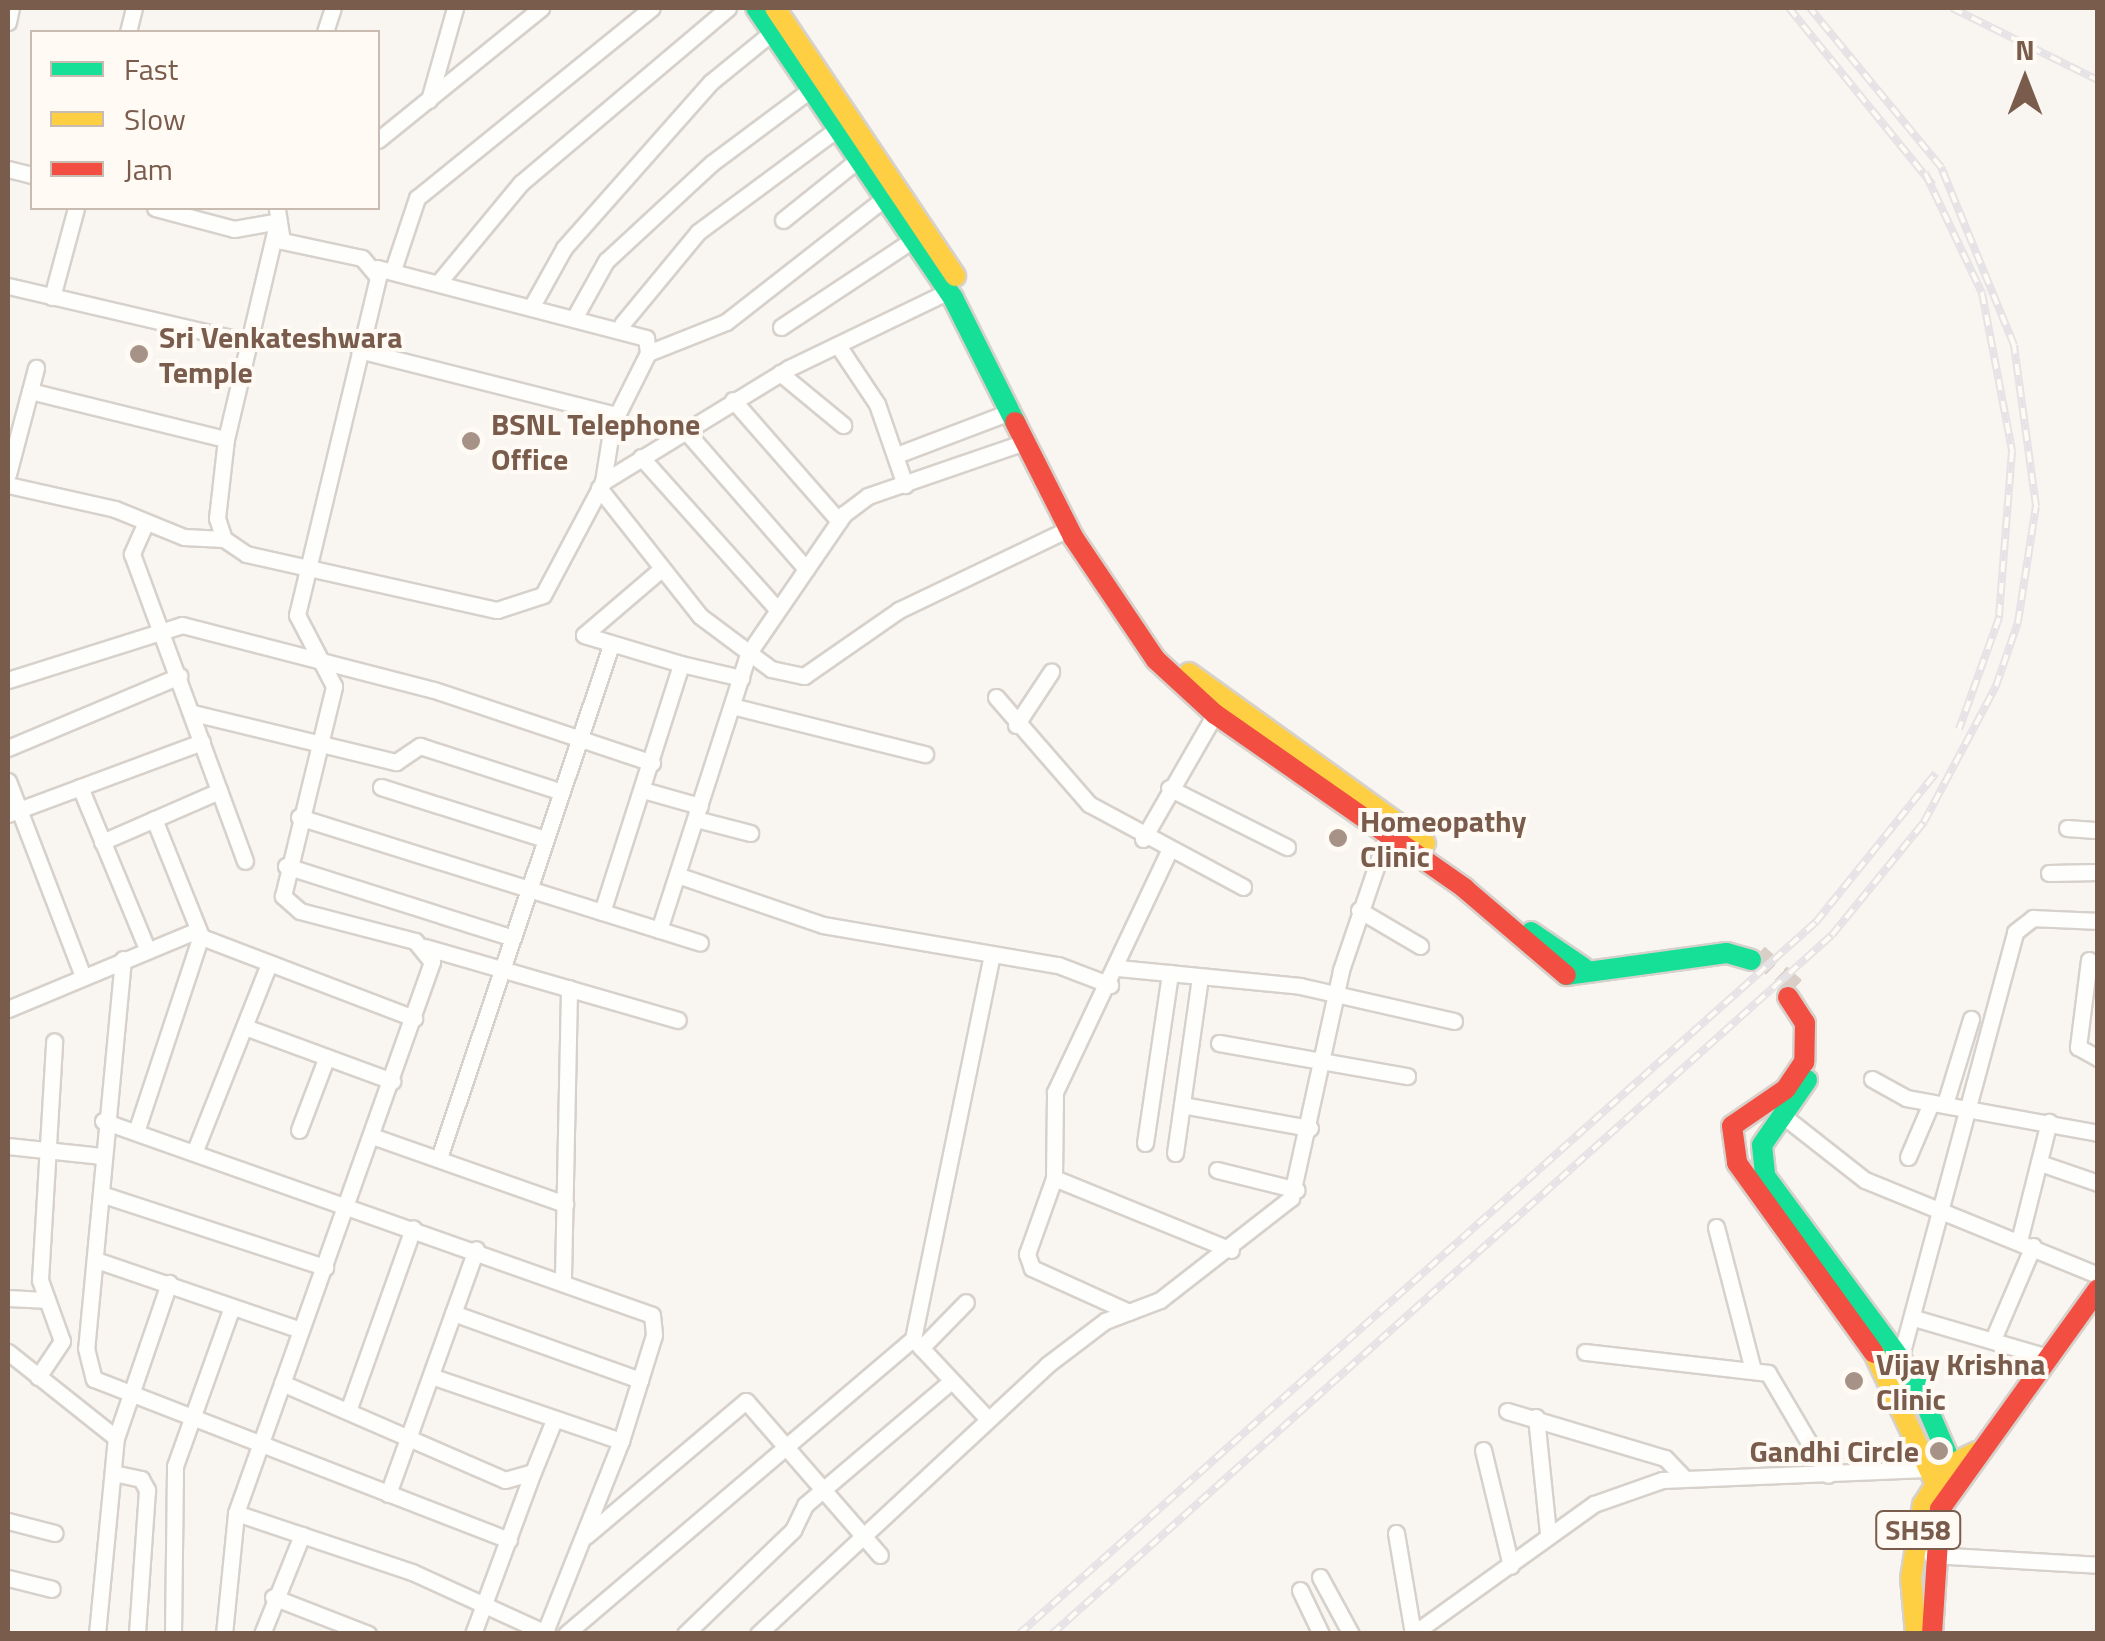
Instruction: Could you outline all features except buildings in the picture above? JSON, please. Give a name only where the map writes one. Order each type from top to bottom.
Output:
[{"type":"main road","points":[[756,8],[948,291],[1012,411],[1068,529],[1152,656],[1214,714],[1388,832],[1568,979],[1727,953],[1754,957],[1716,942],[1566,964],[1483,887],[1185,669],[1144,628],[1090,545],[960,284],[775,8]]},
{"type":"main road","points":[[1792,993],[1816,1018],[1822,1054],[1762,1146],[1765,1176],[1901,1358],[1942,1480],[1893,1379],[1744,1180],[1730,1138],[1804,1062],[1804,1023],[1792,993]]},
{"type":"main road","name":"SH58","points":[[1916,1634],[1916,1536],[1942,1480],[1977,1452],[2098,1290]]},
{"type":"main road","name":"SH58","points":[[1932,1634],[1930,1555],[1942,1480]]},
{"type":"street","points":[[8,22],[11,8]]},
{"type":"street","points":[[428,101],[455,8]]},
{"type":"street","points":[[380,138],[541,8]]},
{"type":"street","points":[[652,8],[417,198],[385,269],[358,350],[307,566],[297,628],[334,679],[282,889],[293,908],[678,1020]]},
{"type":"street","points":[[439,282],[522,183],[728,8]]},
{"type":"street","points":[[533,304],[564,248],[711,82],[771,33]]},
{"type":"street","points":[[577,314],[618,250],[712,162],[810,90]]},
{"type":"street","points":[[622,324],[698,232],[836,128]]},
{"type":"street","points":[[782,220],[859,160]]},
{"type":"street","points":[[648,353],[726,322],[886,198]]},
{"type":"street","points":[[52,297],[75,210]]},
{"type":"street","points":[[8,485],[224,539],[307,566],[498,610],[526,607],[547,588],[601,485],[616,415],[648,353],[646,338],[622,324],[385,269],[275,220],[234,230],[162,210]]},
{"type":"street","points":[[224,539],[216,518],[226,439],[275,220]]},
{"type":"street","points":[[781,327],[914,239]]},
{"type":"street","points":[[8,286],[248,342]]},
{"type":"street","points":[[601,485],[684,429],[780,373],[839,348],[948,291]]},
{"type":"street","points":[[839,348],[899,454],[905,485]]},
{"type":"street","points":[[358,350],[616,415]]},
{"type":"street","points":[[8,474],[36,368]]},
{"type":"street","points":[[780,373],[843,425]]},
{"type":"street","points":[[30,391],[226,439]]},
{"type":"street","points":[[733,400],[839,521]]},
{"type":"street","points":[[899,454],[1012,411]]},
{"type":"street","points":[[684,429],[806,569]]},
{"type":"street","points":[[659,930],[748,654],[839,521],[862,500],[1025,442]]},
{"type":"street","points":[[641,457],[776,609]]},
{"type":"street","points":[[601,485],[660,570],[748,654],[771,669],[811,674],[899,610],[1068,529]]},
{"type":"street","points":[[146,522],[130,545],[245,861]]},
{"type":"street","points":[[660,570],[584,629],[610,648],[741,678]]},
{"type":"street","points":[[8,680],[161,626],[319,656],[652,763]]},
{"type":"street","points":[[439,1158],[610,648]]},
{"type":"street","points":[[602,912],[681,664]]},
{"type":"street","points":[[1016,725],[1051,672]]},
{"type":"street","points":[[8,748],[179,676]]},
{"type":"street","points":[[996,697],[1016,725],[1089,804],[1143,839],[1243,887]]},
{"type":"street","points":[[732,706],[925,754]]},
{"type":"street","points":[[193,714],[396,762],[420,746],[562,792]]},
{"type":"street","points":[[1143,839],[1168,788],[1214,714]]},
{"type":"street","points":[[13,812],[202,742]]},
{"type":"street","points":[[8,781],[13,812],[82,976]]},
{"type":"street","points":[[381,787],[544,839]]},
{"type":"street","points":[[80,788],[147,949]]},
{"type":"street","points":[[1168,788],[1286,847]]},
{"type":"street","points":[[643,790],[750,833]]},
{"type":"street","points":[[102,842],[219,791]]},
{"type":"street","points":[[299,817],[700,943]]},
{"type":"street","points":[[136,1129],[201,936],[154,819]]},
{"type":"street","points":[[2068,828],[2098,830]]},
{"type":"street","points":[[758,1634],[986,1418],[1099,1325],[1129,1312],[1231,1250],[1297,1190],[1336,994],[1358,910],[1388,832]]},
{"type":"street","points":[[1129,1312],[1026,1262],[1054,1178],[1054,1092],[1110,985],[1169,851]]},
{"type":"street","points":[[286,866],[513,938]]},
{"type":"street","points":[[2049,874],[2098,872]]},
{"type":"street","points":[[677,874],[823,925],[992,954],[1110,985]]},
{"type":"street","points":[[1358,910],[1420,946]]},
{"type":"street","points":[[1893,1379],[1914,1318],[2018,924],[2098,921]]},
{"type":"street","points":[[8,1009],[147,949],[201,936],[414,1018]]},
{"type":"street","points":[[224,1634],[236,1512],[431,972],[424,947]]},
{"type":"street","points":[[917,1344],[992,954]]},
{"type":"street","points":[[123,959],[103,1121],[101,1194],[86,1359],[94,1379],[191,1422],[509,1540]]},
{"type":"street","points":[[2069,959],[2093,960],[2078,1047],[2098,1058]]},
{"type":"street","points":[[196,1148],[269,964]]},
{"type":"street","points":[[1118,968],[1336,994],[1454,1021]]},
{"type":"street","points":[[1145,1143],[1170,973]]},
{"type":"street","points":[[1174,1153],[1200,978]]},
{"type":"street","points":[[563,1276],[570,988]]},
{"type":"street","points":[[1908,1157],[1938,1104],[1971,1018]]},
{"type":"street","points":[[244,1027],[392,1081]]},
{"type":"street","points":[[38,1377],[62,1341],[44,1300],[54,1041]]},
{"type":"street","points":[[1219,1043],[1408,1076]]},
{"type":"street","points":[[299,1130],[326,1059]]},
{"type":"street","points":[[1872,1079],[1938,1104],[2098,1133]]},
{"type":"street","points":[[1182,1105],[1310,1128]]},
{"type":"street","points":[[1782,1116],[1865,1180],[2026,1243],[2098,1276]]},
{"type":"street","points":[[103,1121],[196,1148],[413,1228],[563,1276],[652,1315],[640,1380],[621,1441],[548,1630],[487,1601],[236,1512]]},
{"type":"street","points":[[1994,1337],[2026,1243],[2049,1122]]},
{"type":"street","points":[[372,1136],[565,1204]]},
{"type":"street","points":[[8,1146],[101,1156]]},
{"type":"street","points":[[2040,1163],[2098,1182]]},
{"type":"street","points":[[1217,1170],[1297,1190]]},
{"type":"street","points":[[1054,1178],[1231,1250]]},
{"type":"street","points":[[101,1194],[324,1267]]},
{"type":"street","points":[[1716,1227],[1753,1370]]},
{"type":"street","points":[[348,1411],[413,1228]]},
{"type":"street","points":[[388,1494],[476,1248]]},
{"type":"street","points":[[96,1260],[300,1330]]},
{"type":"street","points":[[98,1634],[116,1438],[170,1283]]},
{"type":"street","points":[[8,1298],[44,1300]]},
{"type":"street","points":[[566,1634],[966,1302]]},
{"type":"street","points":[[173,1634],[175,1466],[232,1307]]},
{"type":"street","points":[[453,1313],[640,1380]]},
{"type":"street","points":[[1914,1318],[1994,1337],[2047,1357]]},
{"type":"street","points":[[917,1344],[986,1418]]},
{"type":"street","points":[[8,1352],[116,1438]]},
{"type":"street","points":[[1586,1352],[1753,1370],[1774,1377],[1828,1475]]},
{"type":"street","points":[[8,1376],[22,1364]]},
{"type":"street","points":[[431,1376],[621,1441]]},
{"type":"street","points":[[684,1634],[821,1490],[950,1382]]},
{"type":"street","points":[[282,1383],[505,1480],[533,1472]]},
{"type":"street","points":[[583,1539],[738,1401],[880,1556]]},
{"type":"street","points":[[1507,1411],[1671,1460],[1684,1478]]},
{"type":"street","points":[[1536,1417],[1548,1534]]},
{"type":"street","points":[[473,1634],[554,1420]]},
{"type":"street","points":[[1483,1450],[1511,1566]]},
{"type":"street","points":[[113,1473],[141,1479],[147,1490],[137,1634]]},
{"type":"street","points":[[1396,1533],[1413,1634],[1594,1504],[1684,1478],[1828,1475],[1942,1480]]},
{"type":"street","points":[[8,1522],[54,1533]]},
{"type":"street","points":[[262,1634],[273,1597],[302,1535]]},
{"type":"street","points":[[1930,1555],[2098,1565]]},
{"type":"street","points":[[8,1578],[52,1589]]},
{"type":"street","points":[[1320,1578],[1351,1634]]},
{"type":"street","points":[[1300,1590],[1320,1634]]},
{"type":"street","points":[[273,1597],[326,1626],[368,1634]]},
{"type":"tunnel","points":[[1758,954],[1797,989]]},
{"type":"railway","points":[[1789,8],[1933,185]]},
{"type":"railway","points":[[1052,1634],[1832,935],[1924,822],[1996,686],[2018,622],[2036,506],[2014,345],[1941,167],[1810,8]]},
{"type":"railway","points":[[1952,8],[2098,80]]},
{"type":"railway","points":[[1925,173],[1982,293],[2012,451],[1999,618],[1959,729]]},
{"type":"railway","points":[[1019,1634],[1816,922],[1936,773]]},
{"type":"traffic: fast","points":[[756,8],[953,298],[1015,422]]},
{"type":"traffic: fast","points":[[1531,932],[1584,968]]},
{"type":"traffic: fast","points":[[1566,975],[1727,953],[1751,960]]},
{"type":"traffic: fast","points":[[1807,1080],[1762,1145],[1765,1176],[1914,1377],[1957,1477]]},
{"type":"traffic: slow","points":[[775,8],[955,276]]},
{"type":"traffic: slow","points":[[1189,673],[1425,843]]},
{"type":"traffic: slow","points":[[1874,1353],[1943,1499]]},
{"type":"traffic: slow","points":[[1916,1634],[1911,1578],[1923,1505],[1948,1466],[1977,1452]]},
{"type":"traffic: jam","points":[[1015,422],[1073,537],[1156,660],[1215,714],[1464,888],[1566,975]]},
{"type":"traffic: jam","points":[[1788,997],[1805,1023],[1804,1062],[1786,1089],[1732,1126],[1737,1163],[1874,1353]]},
{"type":"traffic: jam","points":[[1932,1634],[1940,1509],[2098,1289]]},
{"type":"place","name":"Sri Venkateshwara Temple","points":[[139,354]]},
{"type":"place","name":"BSNL Telephone Office","points":[[471,441]]},
{"type":"place","name":"Homeopathy Clinic","points":[[1338,838]]},
{"type":"place","name":"Vijay Krishna Clinic","points":[[1854,1381]]},
{"type":"place","name":"Gandhi Circle","points":[[1939,1451]]}]
